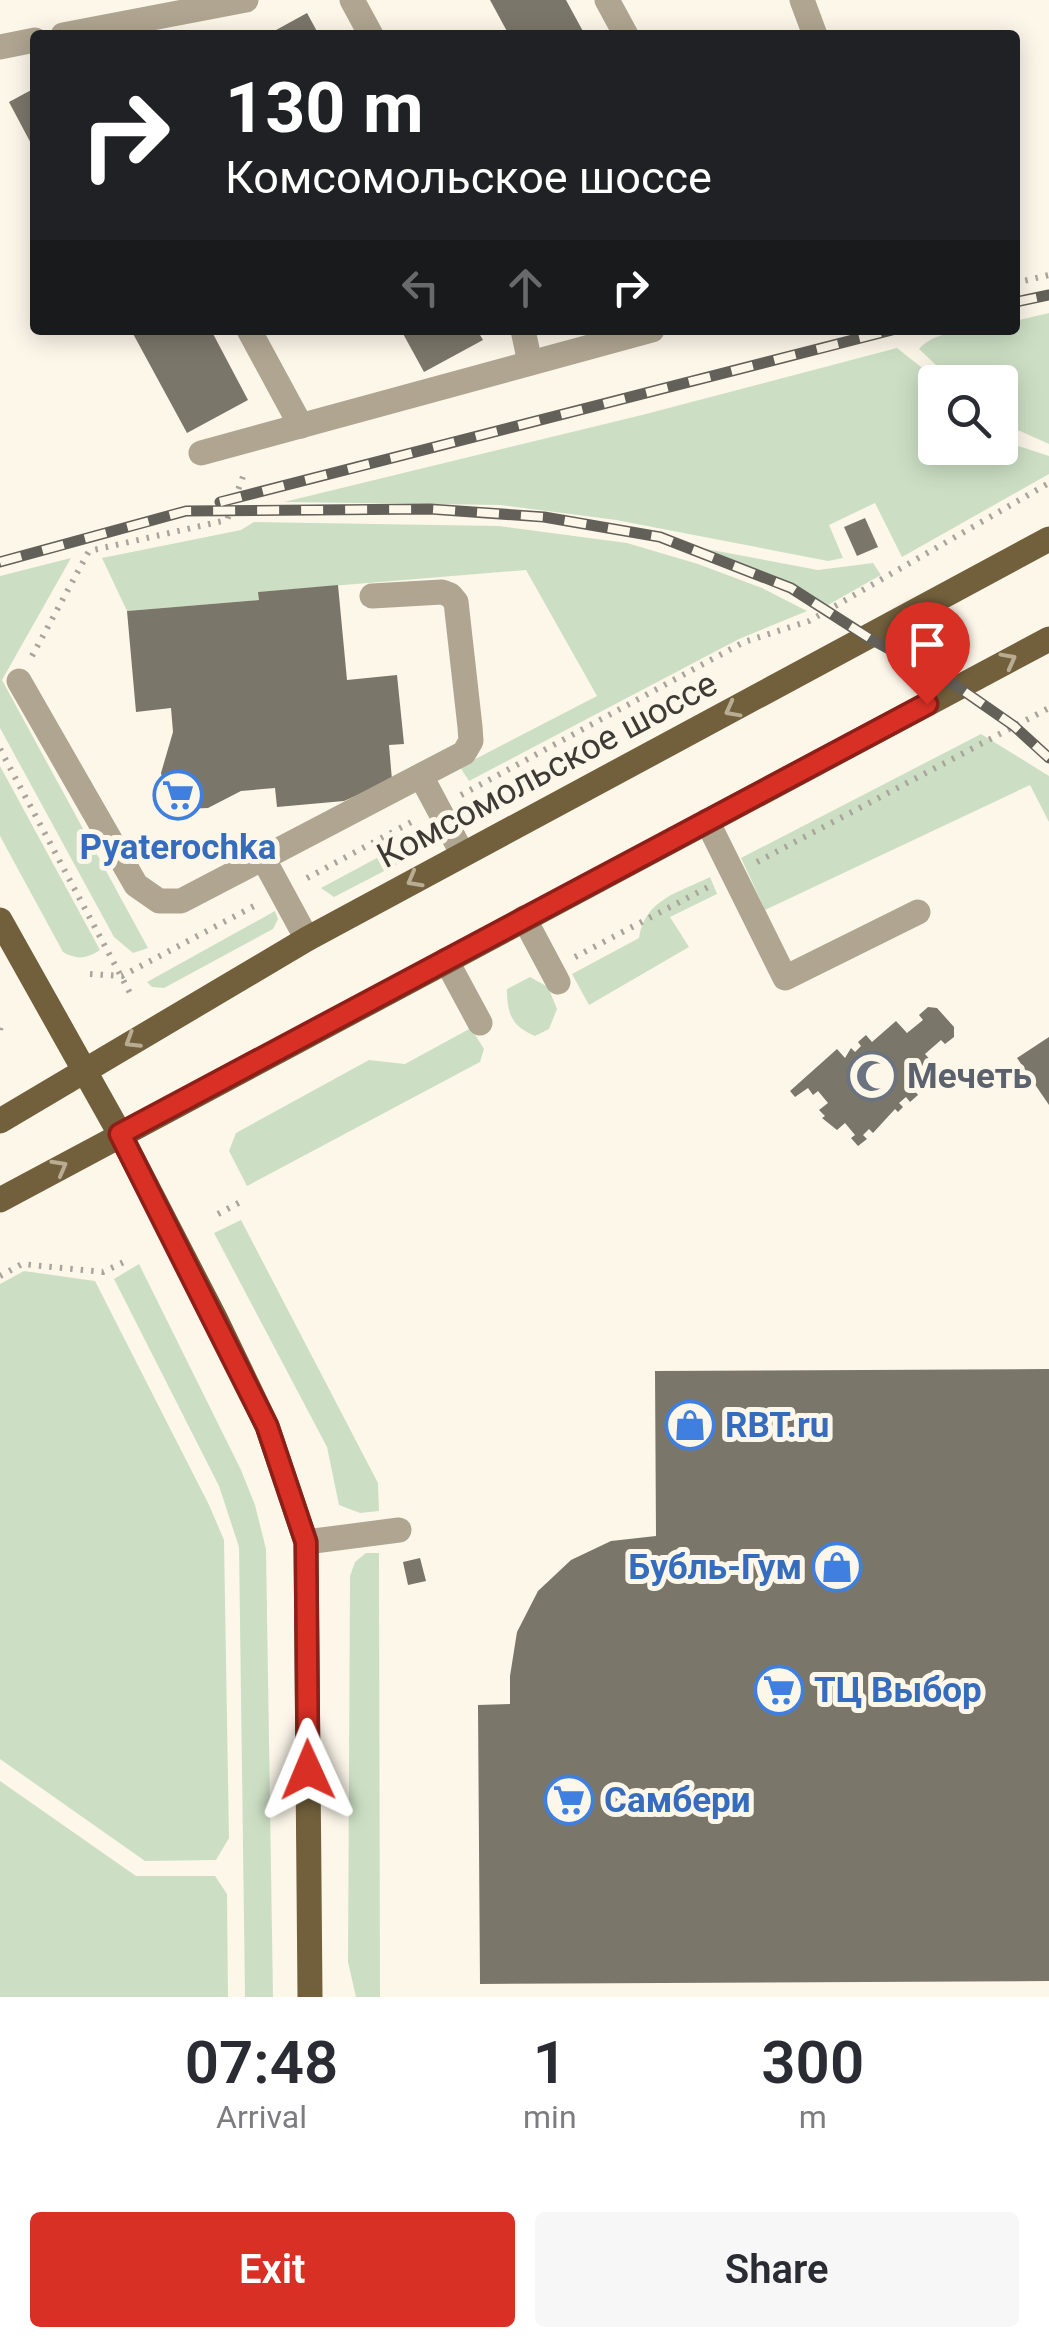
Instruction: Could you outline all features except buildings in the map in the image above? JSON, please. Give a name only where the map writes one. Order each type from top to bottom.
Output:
[{"type":"main road","name":"Комсомольское шоссе","points":[[0,1120],[307,939],[1049,538]]},
{"type":"main road","points":[[0,1200],[1049,639]]},
{"type":"main road","points":[[0,920],[120,1134],[267,1426],[306,1542],[310,1997]]},
{"type":"lane","points":[[99,30],[246,0]]},
{"type":"lane","points":[[352,0],[368,30]]},
{"type":"lane","points":[[608,0],[623,30]]},
{"type":"lane","points":[[802,0],[814,30]]},
{"type":"lane","points":[[0,48],[30,41]]},
{"type":"lane","points":[[252,335],[301,426]]},
{"type":"lane","points":[[525,335],[530,364]]},
{"type":"lane","points":[[201,453],[634,335]]},
{"type":"lane","points":[[19,680],[136,885],[159,901],[181,901],[464,753],[471,741],[456,602],[450,594],[442,592],[372,596]]},
{"type":"lane","points":[[422,776],[462,854]]},
{"type":"lane","points":[[706,821],[785,978],[918,912]]},
{"type":"lane","points":[[263,858],[307,939]]},
{"type":"lane","points":[[524,918],[555,976]]},
{"type":"lane","points":[[446,960],[480,1023]]},
{"type":"lane","points":[[306,1542],[399,1530]]},
{"type":"path","points":[[1020,282],[1049,275]]},
{"type":"path","points":[[19,680],[89,551],[227,520],[258,437]]},
{"type":"path","points":[[90,974],[122,976],[744,642],[809,621],[1049,483]]},
{"type":"path","points":[[555,976],[732,875],[1049,708]]},
{"type":"path","points":[[0,749],[131,995]]},
{"type":"path","points":[[218,1214],[242,1201]]},
{"type":"path","points":[[0,1276],[22,1264],[103,1272],[126,1261]]},
{"type":"green space","points":[[1049,313],[1049,444],[1018,430],[1018,365],[936,365],[919,349],[942,335],[1020,335],[1020,320]]},
{"type":"green space","points":[[897,348],[918,365],[918,465],[1018,465],[1018,446],[1049,456],[1049,474],[902,557],[875,503],[829,525],[843,558],[828,561],[616,520],[501,505],[284,502]]},
{"type":"green space","points":[[254,522],[499,526],[627,543],[762,588],[807,611],[739,639],[469,781],[460,767],[597,696],[526,570],[259,592],[259,600],[127,611],[102,558],[241,530]]},
{"type":"green space","points":[[701,548],[818,570],[873,563],[881,575],[828,605],[785,580]]},
{"type":"green space","points":[[71,558],[2,680],[148,948],[133,953],[114,937],[0,728],[0,576]]},
{"type":"green space","points":[[981,734],[1049,776],[1049,822],[1030,785],[765,910],[741,858]]},
{"type":"green space","points":[[0,766],[100,950],[95,953],[77,957],[63,952],[0,836]]},
{"type":"green space","points":[[429,830],[425,850],[334,897],[321,888]]},
{"type":"green space","points":[[710,877],[717,894],[670,917],[689,947],[589,1005],[572,974],[639,938],[642,925],[656,906]]},
{"type":"green space","points":[[275,911],[278,919],[273,929],[164,988],[152,987],[147,982]]},
{"type":"green space","points":[[530,977],[548,987],[557,1009],[549,1029],[535,1036],[516,1024],[507,998],[507,989]]},
{"type":"green space","points":[[471,1028],[484,1049],[480,1062],[247,1186],[229,1151],[236,1133],[369,1060],[405,1064]]},
{"type":"green space","points":[[241,1220],[378,1483],[379,1511],[360,1513],[339,1505],[327,1447],[214,1233]]},
{"type":"green space","points":[[139,1264],[241,1470],[266,1549],[273,1997],[245,1997],[239,1547],[219,1486],[114,1279]]},
{"type":"green space","points":[[24,1271],[95,1281],[224,1540],[229,1838],[216,1860],[145,1861],[0,1759],[0,1284]]},
{"type":"green space","points":[[366,1553],[379,1553],[380,1997],[356,1997],[348,1962],[350,1576],[355,1562]]},
{"type":"green space","points":[[0,1781],[136,1876],[215,1876],[227,1894],[228,1997],[0,1997]]},
{"type":"railway","points":[[1020,301],[1049,295]]},
{"type":"railway","points":[[220,502],[872,335]]},
{"type":"railway","points":[[0,562],[186,511],[430,509],[544,517],[660,537],[791,588],[869,638],[958,687],[1014,726],[1049,758]]},
{"type":"place","name":"Pyaterochka","points":[[178,795]]},
{"type":"place","name":"Мечеть","points":[[872,1076]]},
{"type":"place","name":"RBT.ru","points":[[690,1425]]},
{"type":"place","name":"Бубль-Гум","points":[[837,1567]]},
{"type":"place","name":"ТЦ Выбор","points":[[779,1690]]},
{"type":"place","name":"Самбери","points":[[569,1800]]},
{"type":"route","points":[[308,1770],[306,1542],[267,1426],[120,1134],[927,704]]}]
